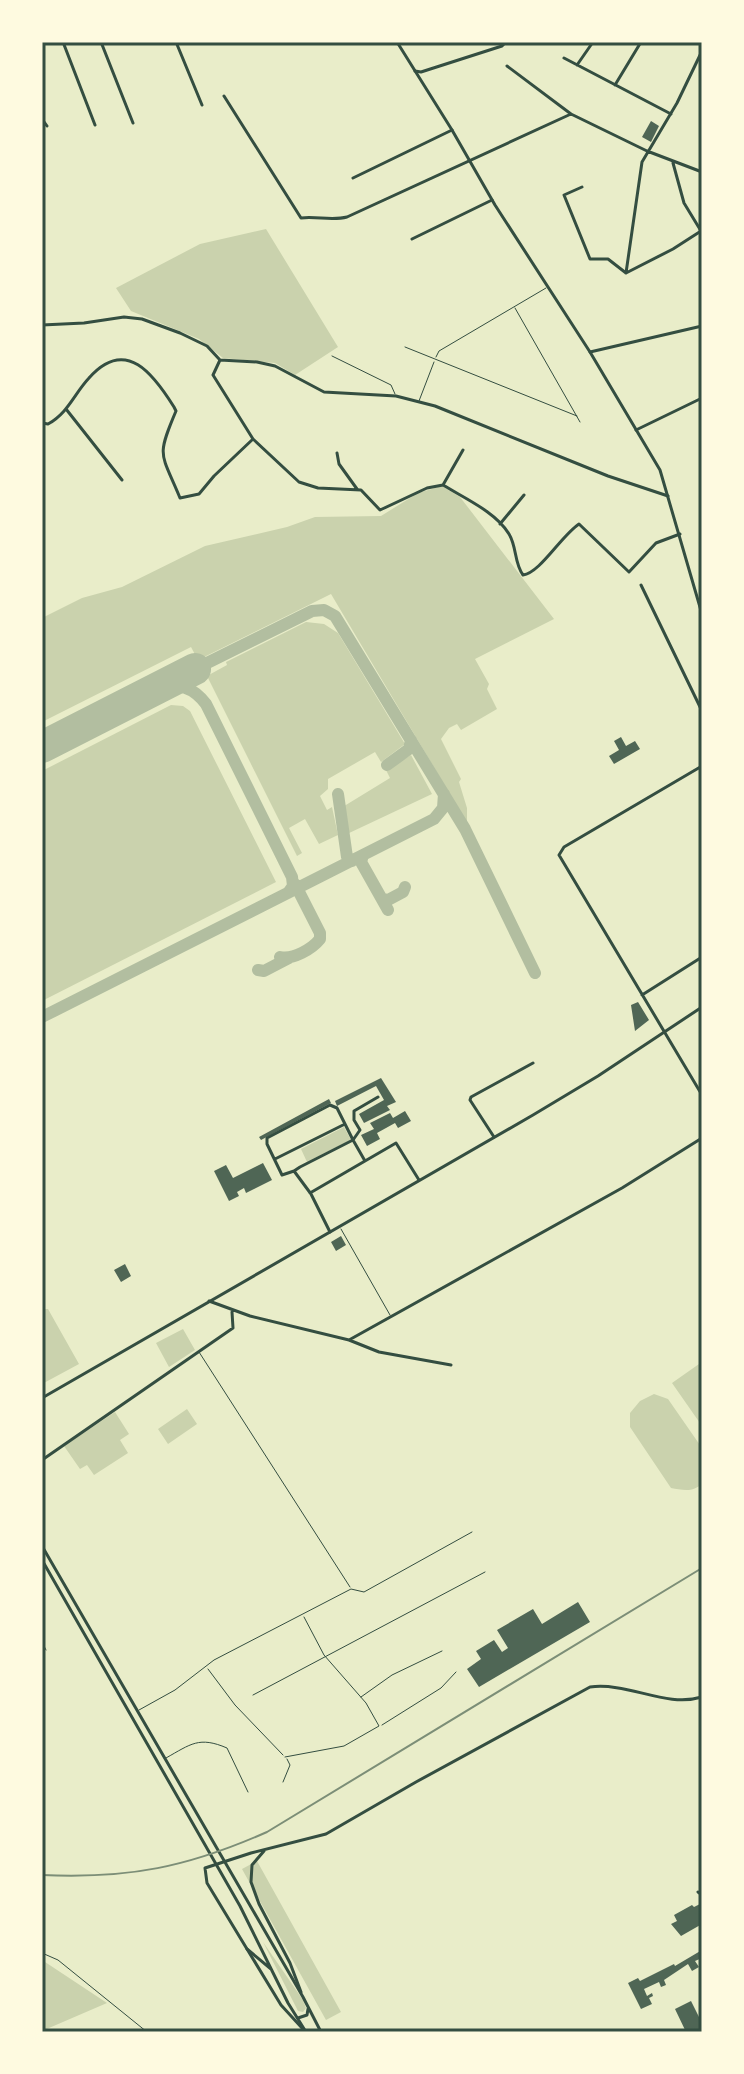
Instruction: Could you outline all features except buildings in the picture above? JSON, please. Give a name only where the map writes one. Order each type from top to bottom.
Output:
[{"type":"street","points":[[63,42],[95,125]]},
{"type":"street","points":[[101,42],[133,123]]},
{"type":"street","points":[[176,42],[202,105]]},
{"type":"street","points":[[397,42],[660,470],[702,614]]},
{"type":"street","points":[[415,71],[421,72],[502,46],[506,42]]},
{"type":"street","points":[[577,65],[593,42]]},
{"type":"street","points":[[615,85],[641,42]]},
{"type":"street","points":[[626,273],[642,162],[671,114],[702,51]]},
{"type":"street","points":[[564,58],[671,114]]},
{"type":"street","points":[[507,66],[571,114],[647,151],[702,172]]},
{"type":"street","points":[[224,96],[301,218],[347,217],[571,114]]},
{"type":"street","points":[[42,119],[47,126]]},
{"type":"street","points":[[353,178],[452,130]]},
{"type":"street","points":[[626,273],[701,232],[689,214],[672,161]]},
{"type":"street","points":[[582,187],[565,193],[564,197],[590,259],[608,259],[626,273]]},
{"type":"street","points":[[412,239],[492,200]]},
{"type":"street","points":[[42,319],[44,325],[124,317],[152,321],[207,346],[220,360],[275,366],[324,392],[396,396],[419,401],[514,436],[608,476],[668,496]]},
{"type":"street","points":[[590,352],[702,326]]},
{"type":"street","points":[[42,429],[45,423],[66,409],[87,379],[103,367],[121,360],[143,366],[176,411],[162,449],[180,498],[199,494],[253,439]]},
{"type":"street","points":[[220,360],[213,375],[253,439],[303,485],[361,490],[380,510],[427,488],[443,485],[500,524],[510,536],[519,569],[526,576],[579,524],[629,572],[656,543],[680,534]]},
{"type":"street","points":[[636,430],[702,398]]},
{"type":"street","points":[[66,409],[122,480]]},
{"type":"street","points":[[443,485],[463,450]]},
{"type":"street","points":[[337,453],[339,464],[357,489]]},
{"type":"street","points":[[500,524],[524,495]]},
{"type":"street","points":[[641,585],[702,711]]},
{"type":"street","points":[[702,766],[560,852],[560,859],[702,1095]]},
{"type":"street","points":[[642,995],[702,957]]},
{"type":"street","points":[[42,1398],[598,1076],[702,1007]]},
{"type":"street","points":[[494,1137],[471,1097],[533,1063]]},
{"type":"street","points":[[365,1161],[353,1140],[337,1108],[330,1105],[267,1138],[282,1175],[294,1171],[353,1140],[360,1130],[354,1120],[354,1111],[378,1097]]},
{"type":"street","points":[[275,1159],[345,1124]]},
{"type":"street","points":[[349,1340],[622,1188],[702,1138]]},
{"type":"street","points":[[310,1193],[396,1143],[419,1180]]},
{"type":"street","points":[[294,1171],[310,1193],[330,1232]]},
{"type":"street","points":[[209,1301],[231,1311],[349,1340],[379,1352],[451,1365]]},
{"type":"street","points":[[42,1460],[233,1328],[231,1311]]},
{"type":"street","points":[[42,1546],[303,1997]]},
{"type":"street","points":[[42,1560],[240,1906],[304,2031]]},
{"type":"street","points":[[304,2031],[281,2005],[207,1883],[205,1868],[326,1834],[590,1687],[623,1687],[673,1700],[689,1701],[702,1697]]},
{"type":"street","points":[[267,1849],[252,1865],[251,1882],[321,2032]]},
{"type":"street","points":[[247,1949],[272,1969]]},
{"type":"street","points":[[295,2016],[305,2017],[308,2008]]},
{"type":"lane","points":[[419,401],[439,351],[548,286]]},
{"type":"lane","points":[[513,306],[580,422]]},
{"type":"lane","points":[[405,347],[577,416]]},
{"type":"lane","points":[[332,356],[391,385],[396,396]]},
{"type":"lane","points":[[339,1226],[391,1318]]},
{"type":"lane","points":[[198,1351],[351,1589]]},
{"type":"lane","points":[[136,1711],[175,1690],[214,1660],[351,1589],[364,1592],[472,1532]]},
{"type":"lane","points":[[253,1695],[485,1572]]},
{"type":"lane","points":[[303,1615],[324,1655],[379,1726]]},
{"type":"lane","points":[[42,1642],[46,1650]]},
{"type":"lane","points":[[360,1698],[392,1675],[442,1651]]},
{"type":"lane","points":[[207,1667],[230,1700],[285,1757],[290,1765],[283,1782]]},
{"type":"lane","points":[[285,1757],[344,1746],[441,1688],[456,1672]]},
{"type":"lane","points":[[164,1759],[198,1741],[216,1743],[227,1748],[248,1792]]},
{"type":"lane","points":[[42,1953],[58,1960],[147,2032]]},
{"type":"green space","points":[[266,229],[338,347],[295,375],[275,363],[223,358],[199,339],[131,311],[116,288],[200,244]]},
{"type":"green space","points":[[442,486],[460,497],[554,619],[475,659],[489,684],[487,689],[497,709],[461,730],[457,724],[449,728],[441,739],[461,779],[467,823],[331,594],[198,660],[191,647],[42,722],[42,618],[82,598],[122,587],[205,546],[287,527],[315,517],[381,516],[418,493]]},
{"type":"green space","points":[[306,622],[324,624],[338,633],[405,744],[381,762],[375,752],[328,779],[328,789],[320,796],[327,810],[332,807],[338,835],[319,844],[305,819],[289,828],[302,853],[297,856],[207,676],[227,665],[226,662]]},
{"type":"green space","points":[[171,705],[183,706],[190,711],[276,882],[42,1001],[42,771]]},
{"type":"green space","points":[[411,755],[432,794],[347,834],[341,808],[390,778],[386,770]]},
{"type":"green space","points":[[344,1127],[351,1140],[307,1162],[301,1149]]},
{"type":"green space","points":[[42,1309],[48,1309],[79,1364],[42,1384]]},
{"type":"green space","points":[[183,1329],[195,1350],[169,1367],[156,1343]]},
{"type":"green space","points":[[699,1364],[702,1369],[702,1426],[672,1383]]},
{"type":"green space","points":[[654,1394],[668,1399],[702,1448],[702,1483],[695,1488],[671,1488],[630,1427],[630,1413],[640,1401]]},
{"type":"green space","points":[[187,1409],[197,1424],[168,1444],[158,1429]]},
{"type":"green space","points":[[115,1412],[129,1434],[120,1440],[128,1453],[94,1475],[87,1465],[80,1469],[64,1446]]},
{"type":"green space","points":[[257,1861],[341,2012],[326,2020],[242,1869]]},
{"type":"green space","points":[[263,1942],[303,2000],[306,2008],[303,2012],[298,2011]]},
{"type":"green space","points":[[42,1960],[107,2003],[42,2031]]},
{"type":"taxiway","points":[[195,669],[312,611],[324,610],[335,616],[465,829],[535,973]]},
{"type":"taxiway","points":[[159,688],[185,688],[206,704],[292,877],[293,886],[288,893]]},
{"type":"taxiway","points":[[387,765],[409,749],[411,740]]},
{"type":"taxiway","points":[[338,794],[347,857],[352,861]]},
{"type":"taxiway","points":[[42,1017],[434,819],[443,808],[444,794]]},
{"type":"taxiway","points":[[363,855],[361,862],[388,910]]},
{"type":"taxiway","points":[[280,957],[302,953],[320,939],[320,933],[295,884]]},
{"type":"taxiway","points":[[382,899],[388,900],[403,892],[405,887]]},
{"type":"taxiway","points":[[258,970],[264,971],[289,958]]},
{"type":"runway","points":[[42,747],[195,669]]},
{"type":"railway","points":[[42,1875],[103,1875],[158,1868],[211,1854],[267,1832],[702,1568]]}]
